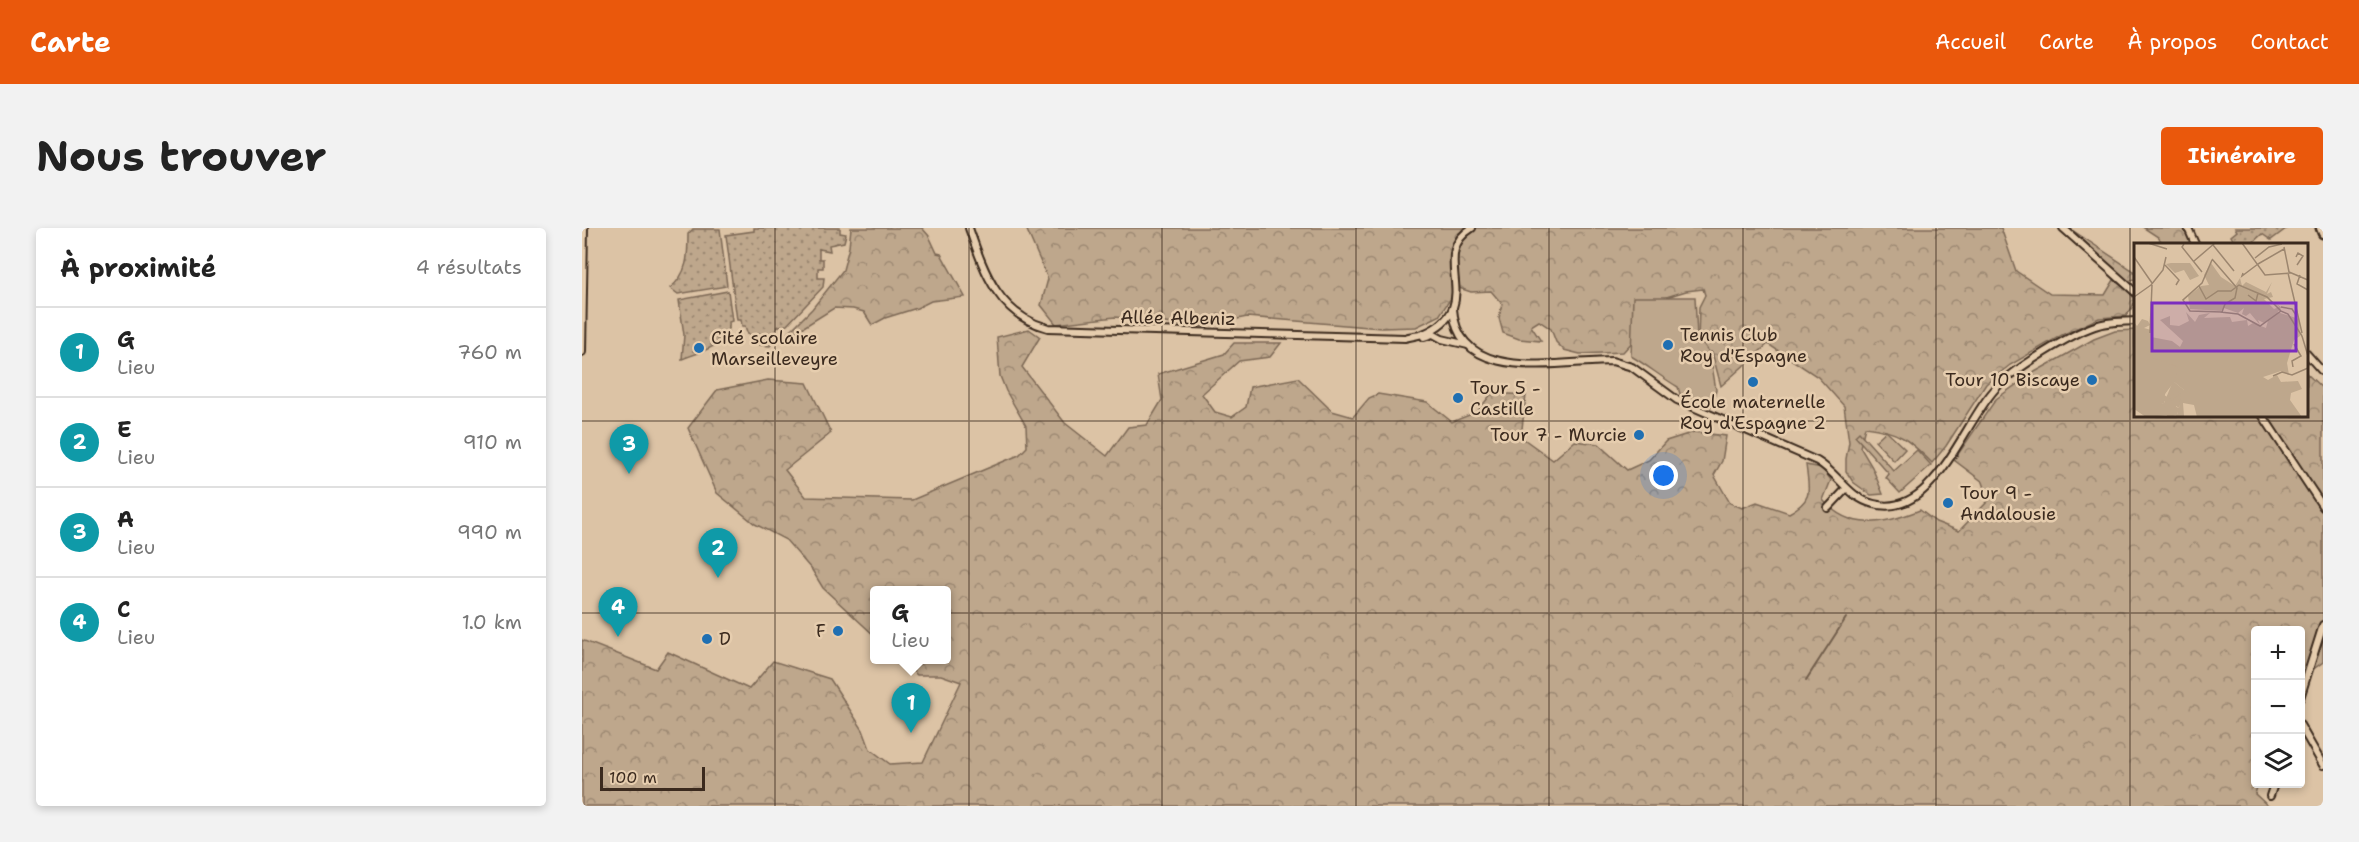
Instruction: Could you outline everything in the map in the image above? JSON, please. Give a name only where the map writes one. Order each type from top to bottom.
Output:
[{"type":"street","points":[[582,352],[584,228]]},
{"type":"street","name":"Allée Albeniz","points":[[969,228],[993,288],[1009,306],[1022,316],[1048,328],[1405,338],[1424,333],[1438,324],[1453,309]]},
{"type":"street","points":[[1472,228],[1458,241],[1452,256],[1457,291],[1453,309],[1455,329],[1469,345],[1486,357],[1505,363],[1612,361],[1624,363],[1677,400],[1817,461],[1859,499],[1883,506],[1900,504],[1914,498],[1945,465],[1987,398],[2007,378],[2085,329],[2105,323],[2134,321]]},
{"type":"street","points":[[2063,228],[2134,290]]},
{"type":"street","points":[[2188,228],[2195,243]]},
{"type":"street","points":[[2321,228],[2323,233]]},
{"type":"street","points":[[2127,284],[2134,282]]},
{"type":"street","name":"Allée Albeniz","points":[[1433,334],[1438,324]]},
{"type":"street","points":[[1405,338],[1418,338],[1433,334],[1442,339],[1469,345]]},
{"type":"street","points":[[2308,354],[2321,370]]},
{"type":"street","points":[[2264,417],[2323,507]]},
{"type":"street","points":[[1828,508],[1846,489]]},
{"type":"street","points":[[2305,685],[2323,625]]},
{"type":"street","points":[[2305,732],[2323,765]]},
{"type":"street","points":[[2270,796],[2272,788]]},
{"type":"green space","points":[[754,228],[840,228],[840,233],[846,234],[844,242],[829,245],[830,251],[819,249],[819,259],[823,259],[823,268],[818,268],[818,278],[824,278],[823,287],[787,325],[779,326],[772,334],[776,338],[774,340],[771,337],[768,338],[772,343],[770,346],[760,345],[747,332],[745,326],[742,326],[741,320],[737,320],[726,235],[754,231]]},
{"type":"green space","points":[[851,228],[922,228],[929,236],[937,253],[941,254],[965,297],[931,301],[872,325],[864,312],[834,308],[783,340],[812,309],[843,270]]},
{"type":"green space","points":[[1026,228],[2001,228],[2016,271],[2050,294],[2105,295],[2114,280],[2132,295],[2134,304],[2126,316],[2099,318],[2062,335],[2010,365],[1986,384],[1946,446],[1932,463],[1916,448],[1895,434],[1865,427],[1860,447],[1872,467],[1883,494],[1871,495],[1853,482],[1846,471],[1849,442],[1844,406],[1818,377],[1768,344],[1721,386],[1712,352],[1670,357],[1698,342],[1699,307],[1705,295],[1703,289],[1686,291],[1657,300],[1635,339],[1623,352],[1580,354],[1564,350],[1556,342],[1551,329],[1539,321],[1531,326],[1541,341],[1519,339],[1503,333],[1499,318],[1502,304],[1491,291],[1471,292],[1453,286],[1451,298],[1439,316],[1416,327],[1381,328],[1247,317],[1199,327],[1115,317],[1056,324],[1041,305],[1048,279]]},
{"type":"green space","points":[[2069,228],[2134,271],[2134,279],[2128,281]]},
{"type":"green space","points":[[2144,228],[2184,228],[2192,243],[2162,243],[2158,237]]},
{"type":"green space","points":[[2235,228],[2287,228],[2271,240],[2262,234],[2252,243],[2234,243],[2231,236],[2237,231]]},
{"type":"green space","points":[[693,229],[720,229],[727,286],[678,294],[670,288],[684,270],[688,234]]},
{"type":"green space","points":[[728,291],[732,321],[729,322],[729,330],[725,336],[720,342],[706,350],[682,359],[684,335],[679,300]]},
{"type":"green space","name":"Tennis Club Roy d'Espagne","points":[[1633,297],[1695,297],[1697,336],[1710,353],[1716,390],[1712,407],[1680,394],[1678,387],[1631,356]]},
{"type":"green space","points":[[1029,329],[1040,337],[1022,367],[1065,423],[1107,456],[1128,427],[1147,425],[1162,400],[1158,374],[1224,354],[1234,343],[1281,343],[1270,357],[1239,361],[1202,394],[1215,412],[1232,417],[1246,407],[1250,387],[1298,378],[1332,411],[1353,417],[1369,398],[1378,394],[1427,402],[1452,422],[1477,412],[1492,393],[1526,395],[1521,437],[1553,460],[1575,441],[1598,444],[1627,470],[1649,460],[1666,441],[1694,432],[1726,436],[1722,461],[1714,475],[1730,503],[1742,508],[1757,502],[1789,513],[1797,508],[1803,503],[1808,493],[1806,465],[1822,468],[1831,480],[1823,500],[1845,517],[1856,521],[1881,521],[1920,510],[1936,522],[1959,531],[1989,500],[1983,482],[1954,460],[1996,399],[2033,373],[2094,339],[2115,331],[2134,330],[2134,417],[2308,417],[2308,375],[2323,389],[2323,662],[2305,675],[2305,626],[2251,626],[2251,788],[2257,788],[2255,794],[2268,806],[582,806],[582,640],[656,669],[668,652],[749,689],[773,661],[830,679],[863,730],[870,749],[890,764],[923,762],[961,682],[941,675],[917,675],[905,664],[951,664],[951,586],[870,586],[870,631],[823,588],[812,570],[786,540],[755,524],[717,493],[688,428],[717,390],[768,380],[807,383],[831,433],[785,470],[806,497],[912,500],[1019,455],[1027,447],[1026,426],[1000,376],[997,337]]},
{"type":"green space","points":[[1886,431],[1905,449],[1894,461],[1875,441]]},
{"type":"green space","points":[[1859,432],[1894,471],[1917,450],[1931,465],[1900,493],[1886,478],[1889,474],[1855,436]]},
{"type":"waterway","points":[[1806,680],[1846,618]]},
{"type":"place","name":"Tennis Club Roy d'Espagne","points":[[1668,345]]},
{"type":"place","name":"Cité scolaire Marseilleveyre","points":[[699,348]]},
{"type":"place","name":"Tour 10 Biscaye","points":[[2092,380]]},
{"type":"place","name":"École maternelle Roy d'Espagne 2","points":[[1753,382]]},
{"type":"place","name":"Tour 5 - Castille","points":[[1458,398]]},
{"type":"place","name":"Tour 7 - Murcie","points":[[1639,435]]},
{"type":"place","name":"A","points":[[629,474]]},
{"type":"place","name":"Tour 9 - Andalousie","points":[[1948,503]]},
{"type":"place","name":"E","points":[[718,578]]},
{"type":"place","name":"F","points":[[838,631]]},
{"type":"place","name":"C","points":[[618,637]]},
{"type":"place","name":"D","points":[[707,639]]},
{"type":"place","name":"G","points":[[911,733]]}]
